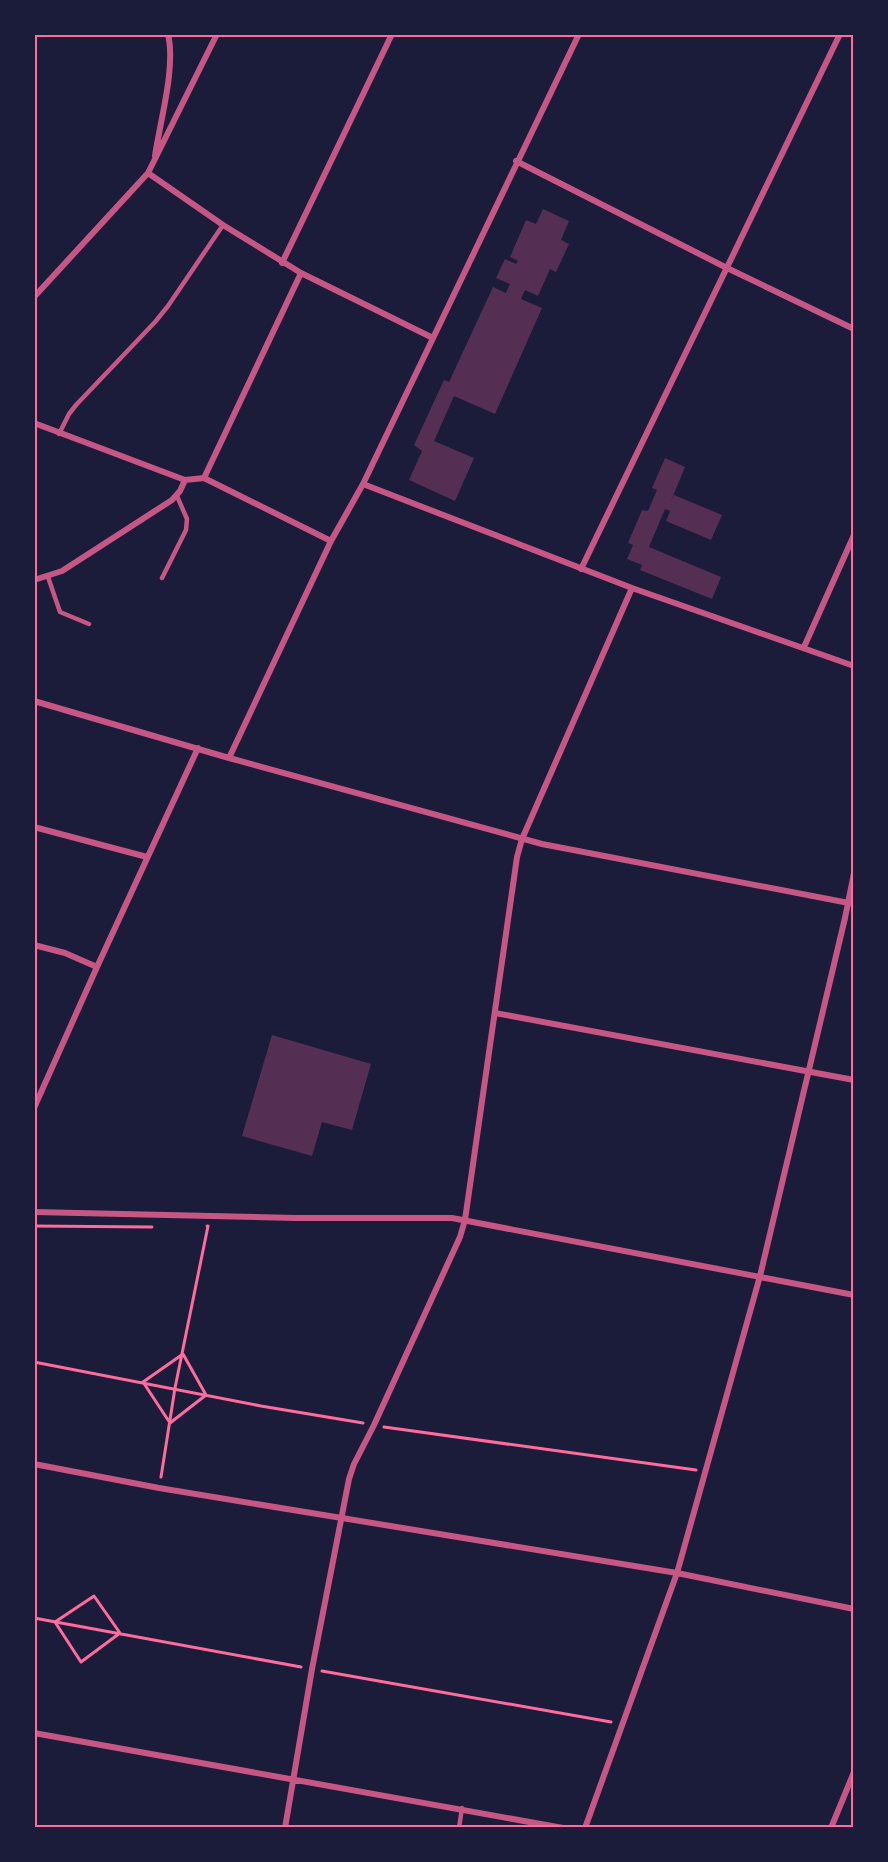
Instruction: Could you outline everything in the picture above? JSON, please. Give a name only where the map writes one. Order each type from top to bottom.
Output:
[{"type":"street","points":[[154,161],[168,77],[170,42],[168,34]]},
{"type":"street","points":[[34,297],[148,173],[217,34]]},
{"type":"street","points":[[282,263],[392,34]]},
{"type":"street","points":[[229,758],[331,541],[363,484],[516,161],[579,34]]},
{"type":"street","points":[[581,569],[840,34]]},
{"type":"street","points":[[516,161],[727,268],[854,329]]},
{"type":"street","points":[[148,173],[282,263],[433,338]]},
{"type":"street","points":[[204,478],[301,273]]},
{"type":"street","points":[[34,423],[185,480],[204,478],[331,541]]},
{"type":"street","points":[[34,580],[62,571],[177,496],[185,480]]},
{"type":"street","points":[[363,484],[632,588],[854,666]]},
{"type":"street","points":[[804,648],[854,535]]},
{"type":"street","points":[[285,1827],[340,1516],[354,1464],[374,1425],[465,1220],[517,857],[522,839],[632,588]]},
{"type":"street","points":[[34,700],[229,758],[542,844],[851,903]]},
{"type":"street","points":[[34,1108],[198,748]]},
{"type":"street","points":[[34,827],[147,857]]},
{"type":"street","points":[[585,1827],[677,1573],[760,1276],[807,1072],[851,903],[854,873]]},
{"type":"street","points":[[34,945],[65,953],[97,967]]},
{"type":"street","points":[[495,1013],[854,1080]]},
{"type":"street","points":[[34,1212],[465,1220],[854,1294]]},
{"type":"street","points":[[34,1464],[159,1488],[677,1573],[854,1609]]},
{"type":"street","points":[[34,1733],[563,1827]]},
{"type":"street","points":[[831,1827],[854,1772]]},
{"type":"lane","points":[[59,434],[76,405],[168,306],[223,225]]},
{"type":"lane","points":[[162,578],[186,530],[187,519],[177,496]]},
{"type":"lane","points":[[48,577],[60,612],[89,624]]},
{"type":"lane","points":[[459,1827],[462,1808]]},
{"type":"path","points":[[34,1226],[162,1227]]},
{"type":"path","points":[[159,1488],[175,1388],[208,1226],[197,1226]]},
{"type":"path","points":[[170,1423],[143,1382],[183,1354]]},
{"type":"path","points":[[170,1423],[206,1395],[183,1354]]},
{"type":"path","points":[[34,1360],[37,1363],[34,1364]]},
{"type":"path","points":[[55,1622],[94,1596],[120,1634]]},
{"type":"path","points":[[34,1618],[622,1724]]},
{"type":"path","points":[[55,1622],[81,1662],[120,1634]]},
{"type":"building","points":[[543,209],[569,221],[561,240],[569,244],[556,272],[550,269],[538,296],[525,290],[521,299],[542,308],[495,414],[454,396],[434,441],[474,458],[455,501],[409,480],[422,451],[414,445],[444,380],[449,382],[493,287],[506,293],[510,284],[496,278],[505,259],[516,264],[518,261],[510,257],[526,220],[536,224]]},
{"type":"building","points":[[665,458],[685,467],[671,501],[674,495],[722,515],[711,540],[666,521],[670,511],[665,509],[649,547],[721,577],[712,599],[640,570],[642,565],[627,559],[633,545],[628,543],[642,510],[648,511],[657,490],[652,488]]},
{"type":"building","points":[[272,1035],[371,1064],[352,1130],[322,1122],[312,1156],[242,1136]]}]
